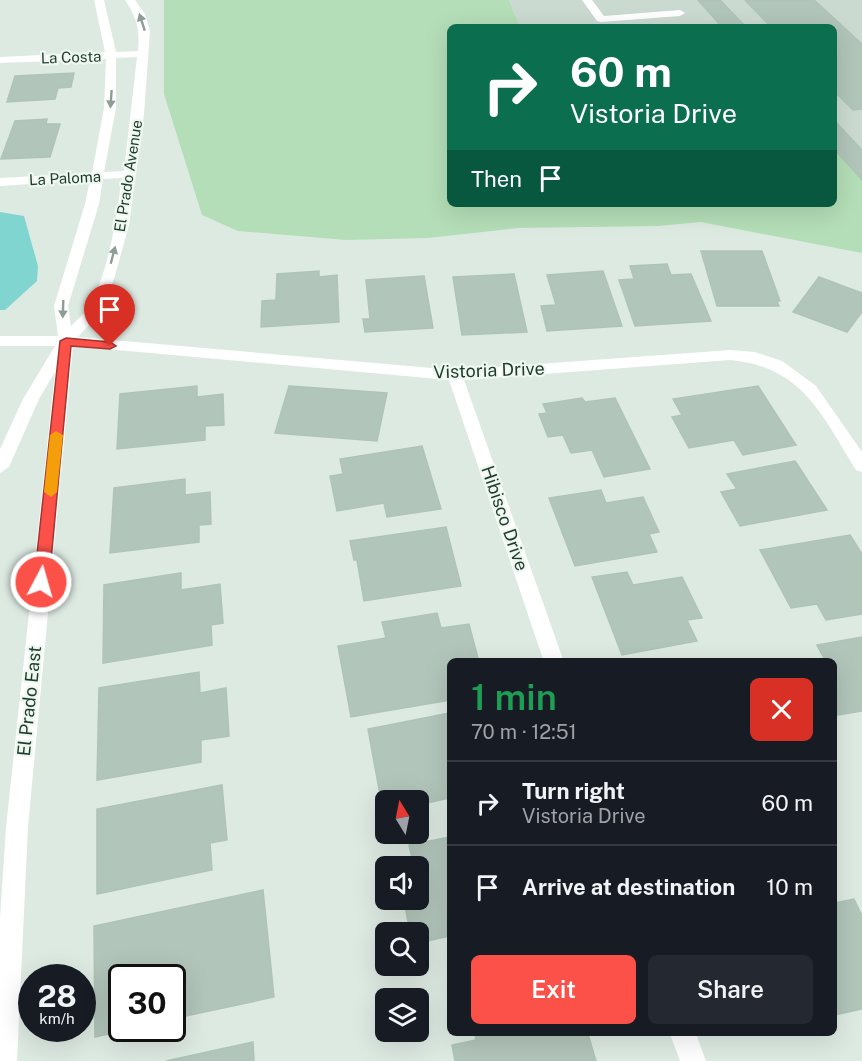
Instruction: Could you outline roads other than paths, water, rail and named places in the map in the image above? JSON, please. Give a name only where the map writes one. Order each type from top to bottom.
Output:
[{"type":"street","name":"El Prado East","points":[[4,1061],[16,827],[66,341],[61,306],[83,239],[99,176],[110,108],[111,55],[99,0]]},
{"type":"street","name":"El Prado Avenue","points":[[0,467],[31,399],[66,341],[94,311],[122,225],[138,114],[144,22],[130,0]]},
{"type":"street","points":[[587,0],[601,19],[680,13]]},
{"type":"street","name":"La Costa","points":[[0,60],[141,54]]},
{"type":"street","name":"La Paloma","points":[[0,182],[130,174]]},
{"type":"street","name":"Vistoria Drive","points":[[0,341],[66,341],[455,375],[730,355],[761,357],[779,364],[802,379],[862,466]]},
{"type":"street","name":"Hibisco Drive","points":[[455,375],[554,658]]},
{"type":"street","points":[[684,1036],[693,1061]]},
{"type":"water","points":[[0,212],[24,216],[38,266],[37,281],[5,310],[0,310]]}]
